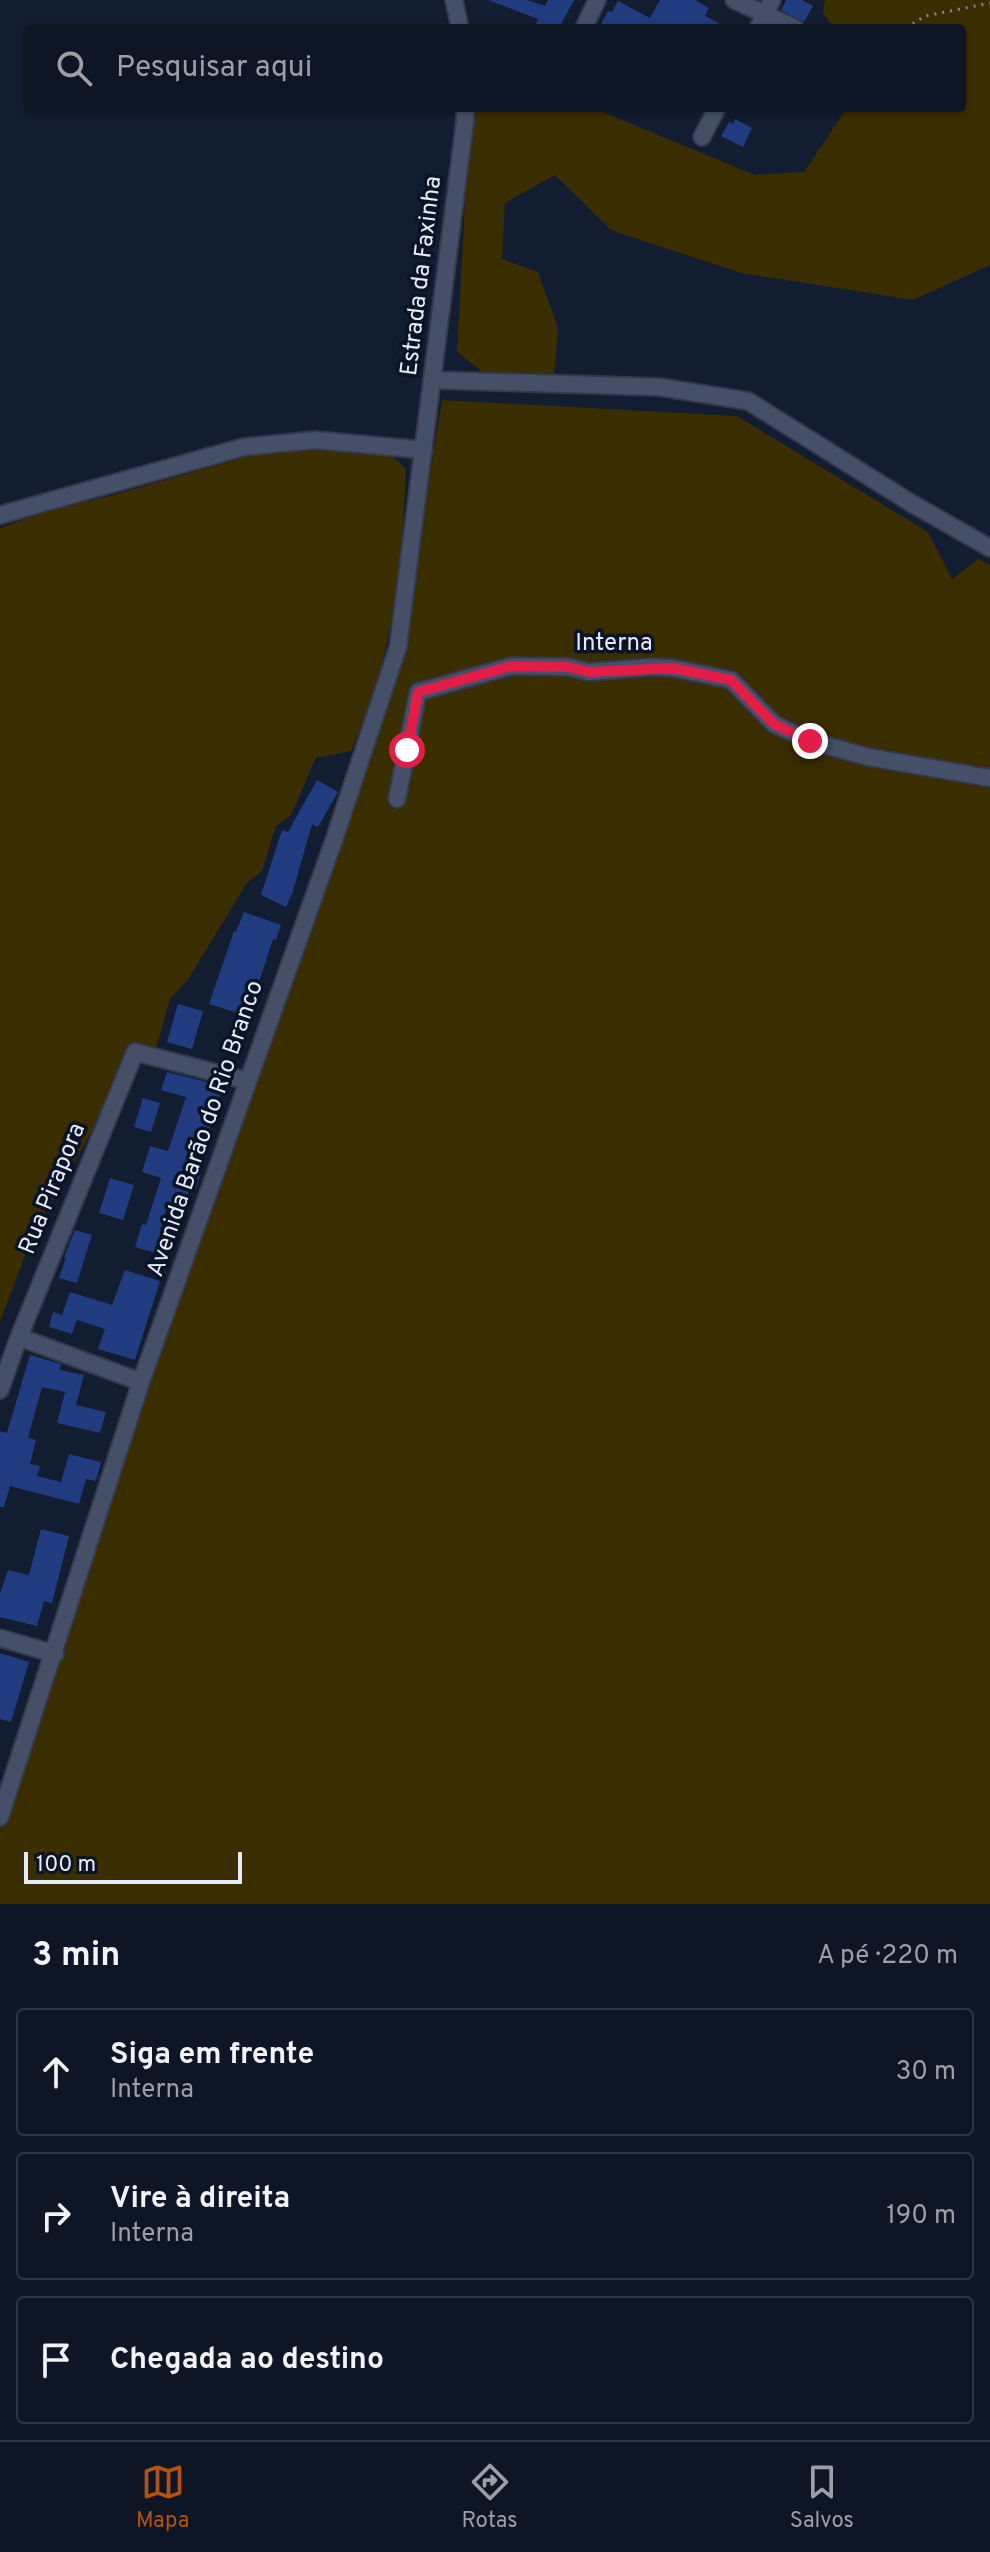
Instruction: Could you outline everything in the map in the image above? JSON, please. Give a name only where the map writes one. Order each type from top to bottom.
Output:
[{"type":"street","points":[[454,0],[459,24]]},
{"type":"street","points":[[586,24],[597,0]]},
{"type":"street","points":[[734,0],[786,24]]},
{"type":"street","name":"Estrada da Faxinha","points":[[424,450],[465,112]]},
{"type":"street","points":[[702,137],[715,112]]},
{"type":"street","points":[[433,380],[659,387],[748,401],[911,503],[990,548]]},
{"type":"street","points":[[0,515],[244,447],[315,440],[424,450]]},
{"type":"street","name":"Avenida Barão do Rio Branco","points":[[0,1817],[141,1382],[333,843],[398,647],[424,450]]},
{"type":"street","name":"Interna","points":[[397,799],[418,692],[512,666],[568,667],[589,672],[673,668],[731,680],[774,724],[810,741],[868,757],[990,778]]},
{"type":"street","name":"Rua Pirapora","points":[[0,1390],[135,1052],[248,1081]]},
{"type":"street","points":[[19,1337],[141,1382]]},
{"type":"street","points":[[0,1638],[55,1654]]},
{"type":"path","points":[[912,24],[925,16],[990,3]]},
{"type":"shaded area","points":[[825,0],[990,0],[990,265],[913,300],[741,273],[611,230],[555,175],[505,203],[502,259],[538,272],[558,328],[554,376],[486,375],[457,352],[470,112],[603,112],[755,175],[804,172],[844,112],[966,112],[966,24],[831,24],[823,13]]},
{"type":"shaded area","points":[[442,400],[737,416],[928,532],[952,579],[978,559],[990,565],[990,1904],[0,1904],[0,1826],[146,1381],[401,649]]},
{"type":"shaded area","points":[[343,444],[387,451],[406,469],[402,541],[393,613],[377,683],[365,717],[351,751],[316,758],[291,815],[276,826],[262,871],[247,883],[187,981],[170,999],[155,1052],[129,1047],[109,1102],[35,1230],[0,1322],[0,528],[49,510],[110,496],[273,449]]},
{"type":"building","points":[[488,0],[527,0],[545,6],[548,0],[574,0],[561,24],[536,24],[538,19]]},
{"type":"building","points":[[660,0],[695,0],[709,8],[705,16],[720,24],[601,24],[618,1],[650,18]]},
{"type":"building","points":[[786,0],[802,0],[813,6],[804,22],[781,10]]},
{"type":"building","points":[[735,119],[752,128],[743,147],[721,136],[729,122],[733,124]]},
{"type":"building","points":[[317,780],[338,792],[318,827],[312,824],[286,907],[261,895],[282,830],[288,832]]},
{"type":"building","points":[[244,912],[281,925],[276,940],[273,939],[248,1016],[209,1004],[234,931]]},
{"type":"building","points":[[178,1004],[203,1011],[192,1049],[167,1042]]},
{"type":"building","points":[[167,1072],[223,1086],[199,1161],[204,1163],[196,1189],[190,1187],[183,1209],[168,1204],[160,1230],[166,1232],[159,1254],[135,1247],[142,1224],[146,1225],[161,1178],[142,1172],[150,1146],[168,1151],[186,1097],[161,1090]]},
{"type":"building","points":[[143,1098],[160,1103],[151,1132],[134,1127]]},
{"type":"building","points":[[110,1178],[134,1185],[123,1220],[99,1213]]},
{"type":"building","points":[[75,1230],[92,1235],[77,1283],[59,1278]]},
{"type":"building","points":[[125,1270],[160,1281],[135,1360],[98,1349],[105,1329],[77,1320],[72,1334],[49,1327],[53,1312],[62,1315],[70,1292],[112,1305]]},
{"type":"building","points":[[30,1355],[61,1364],[60,1370],[84,1375],[76,1405],[106,1412],[100,1433],[57,1423],[65,1392],[42,1387],[28,1438],[36,1440],[30,1464],[40,1466],[37,1476],[61,1482],[69,1454],[101,1462],[96,1481],[86,1479],[79,1504],[10,1486],[4,1507],[0,1507],[0,1431],[7,1433]]},
{"type":"building","points":[[41,1529],[69,1536],[52,1603],[44,1601],[37,1626],[0,1617],[0,1593],[8,1570],[29,1575]]},
{"type":"building","points":[[0,1653],[29,1662],[11,1722],[0,1719]]},
{"type":"route","points":[[407,750],[418,692],[512,666],[568,667],[589,672],[673,668],[731,680],[774,724],[810,741]]}]
